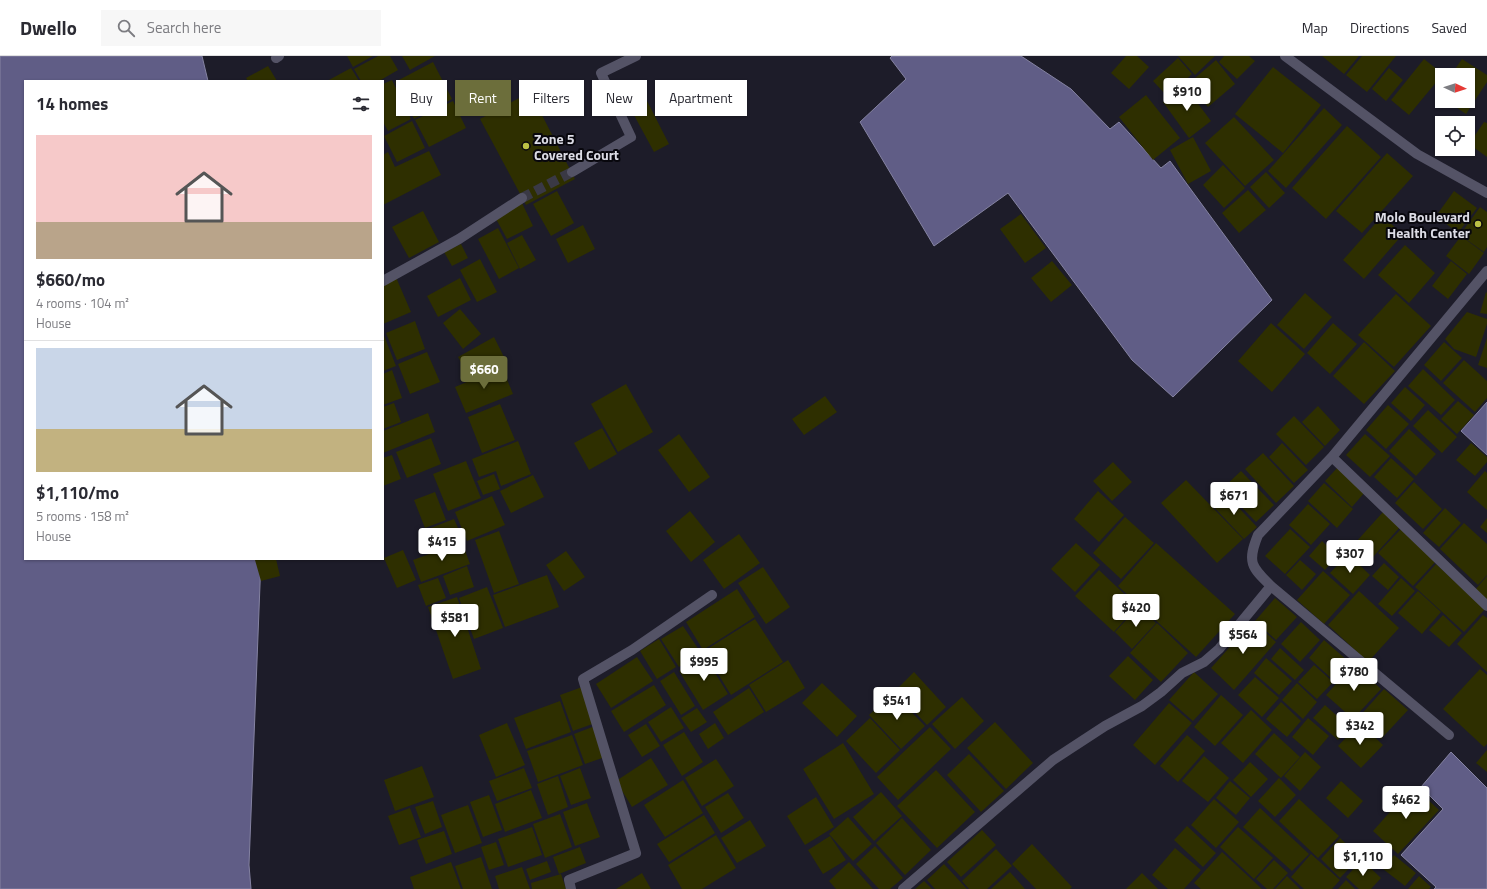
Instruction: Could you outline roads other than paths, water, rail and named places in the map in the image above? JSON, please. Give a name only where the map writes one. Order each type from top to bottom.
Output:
[{"type":"street","points":[[572,172],[631,137],[602,73],[636,56]]},
{"type":"street","points":[[1284,56],[1417,154],[1487,193]]},
{"type":"street","points":[[384,280],[459,239],[522,198]]},
{"type":"street","points":[[1449,735],[1271,586],[1256,572],[1251,562],[1253,548],[1258,535],[1332,457],[1487,271]]},
{"type":"street","points":[[1332,457],[1487,606]]},
{"type":"street","points":[[903,889],[1053,760],[1104,726],[1142,706],[1161,692],[1182,673],[1204,662],[1219,649],[1271,586]]},
{"type":"street","points":[[571,889],[569,880],[636,853],[583,679],[632,650],[712,595]]},
{"type":"tunnel","points":[[522,198],[572,172]]},
{"type":"place","name":"Zone 5 Covered Court","points":[[526,146]]},
{"type":"place","name":"Molo Boulevard Health Center","points":[[1478,224]]}]
